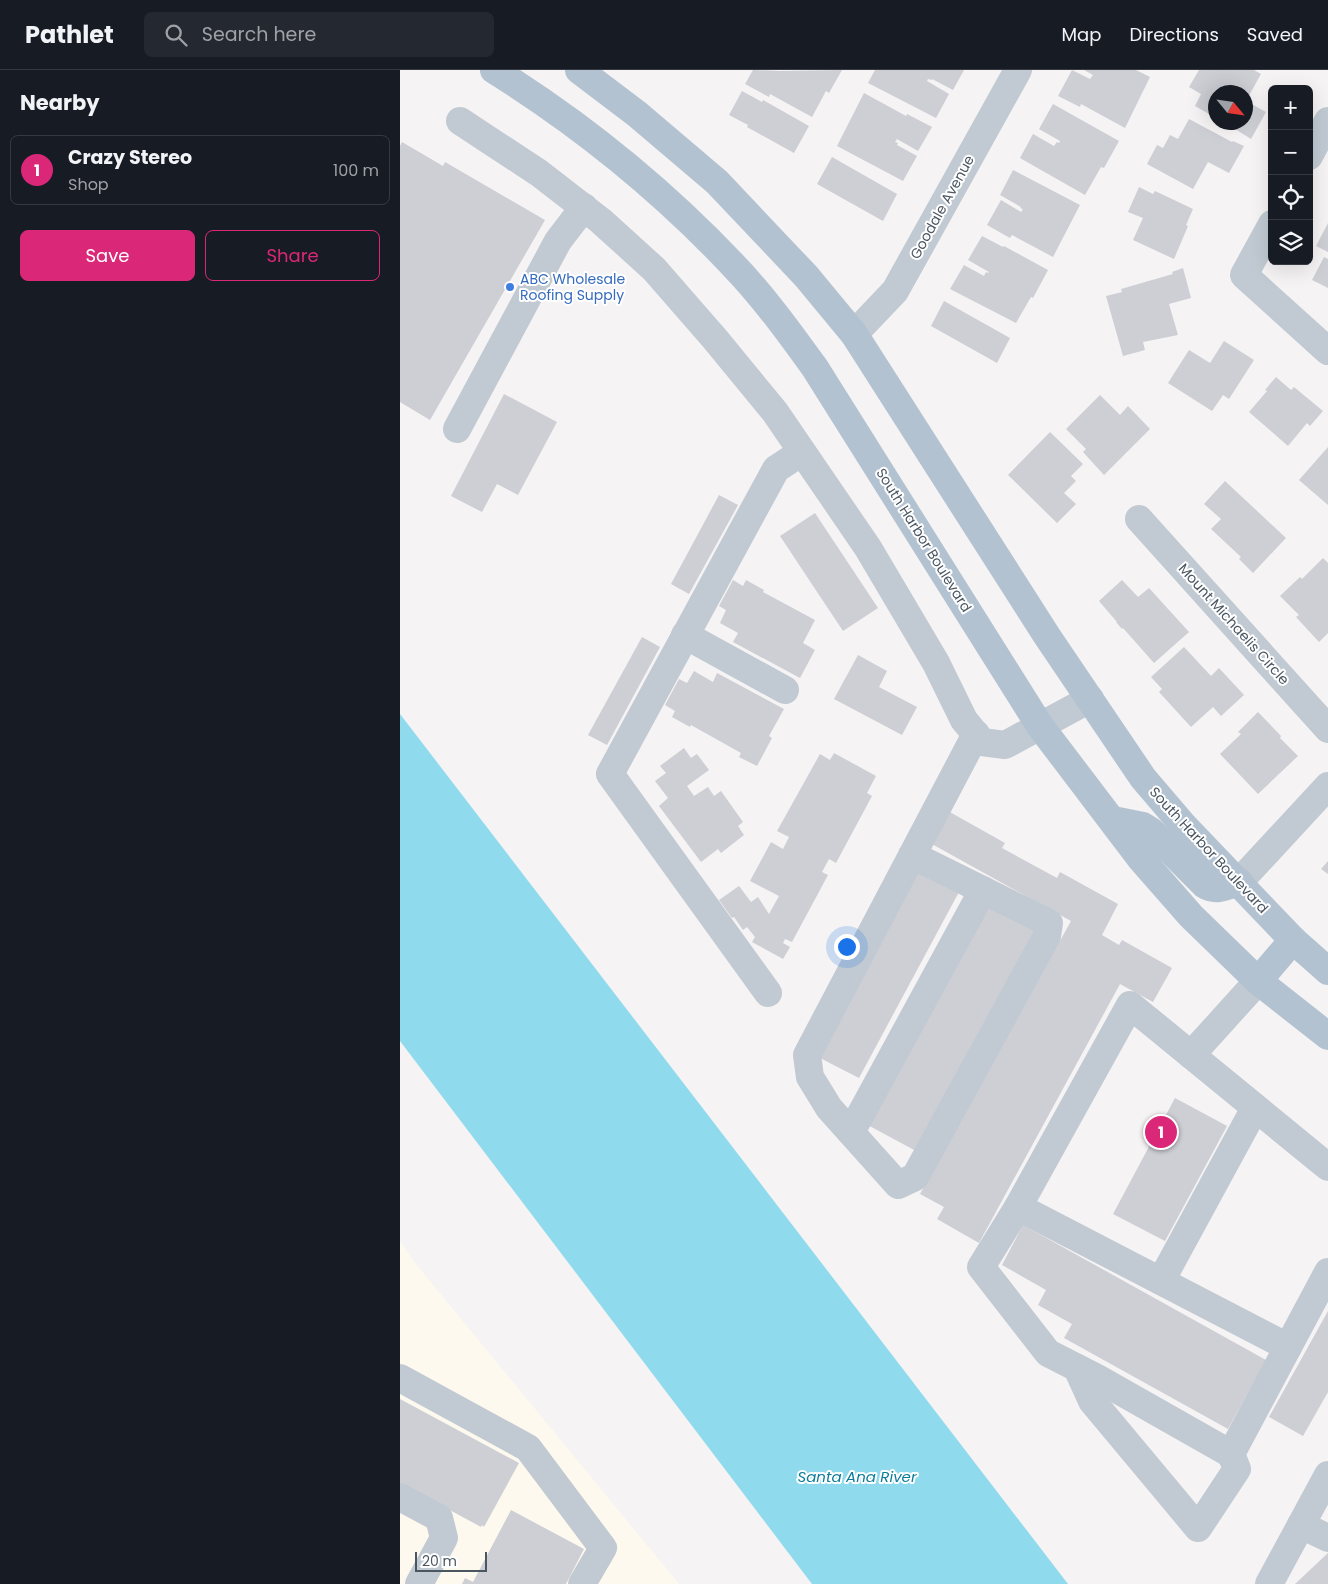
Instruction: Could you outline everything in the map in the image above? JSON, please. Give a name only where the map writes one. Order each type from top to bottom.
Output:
[{"type":"main road","name":"South Harbor Boulevard","points":[[494,70],[536,96],[616,155],[689,220],[733,265],[776,315],[815,368],[849,419],[1040,726],[1141,859],[1185,909],[1258,981],[1328,1036]]},
{"type":"main road","name":"South Harbor Boulevard","points":[[579,70],[637,114],[717,182],[806,276],[854,334],[1047,636],[1143,778],[1184,826],[1293,940],[1328,971]]},
{"type":"main road","points":[[1113,820],[1143,826],[1151,830],[1211,889],[1239,882]]},
{"type":"main road","points":[[1258,981],[1293,940]]},
{"type":"street","name":"Goodale Avenue","points":[[854,334],[896,292],[1018,70]]},
{"type":"street","points":[[460,121],[539,173],[584,207],[660,276],[715,338],[775,412],[868,548],[936,662],[964,720],[982,742],[1005,745],[1090,699]]},
{"type":"street","points":[[1313,149],[1328,121]]},
{"type":"street","points":[[457,429],[558,241],[584,207]]},
{"type":"street","points":[[1268,231],[1244,275],[1328,351]]},
{"type":"street","points":[[768,993],[610,774],[776,469],[802,452]]},
{"type":"street","name":"Mount Michaelis Circle","points":[[1139,519],[1328,729]]},
{"type":"street","points":[[685,635],[785,690]]},
{"type":"street","points":[[912,855],[1049,923],[1047,936],[915,1177],[898,1185],[828,1108],[810,1077],[807,1055],[912,855],[976,734]]},
{"type":"street","points":[[1239,882],[1328,786]]},
{"type":"street","points":[[850,1132],[983,890]]},
{"type":"street","points":[[1190,1055],[1258,981]]},
{"type":"street","points":[[1077,1368],[1092,1401],[1198,1528],[1237,1469],[1231,1454],[1077,1368],[1048,1353],[981,1267],[1018,1207],[1130,1005],[1328,1167]]},
{"type":"street","points":[[1161,1281],[1255,1108]]},
{"type":"street","points":[[1018,1207],[1288,1347]]},
{"type":"street","points":[[1231,1454],[1328,1272]]},
{"type":"street","points":[[400,1378],[528,1448],[603,1548],[582,1584]]},
{"type":"street","points":[[1269,1584],[1328,1475]]},
{"type":"street","points":[[400,1497],[438,1518],[444,1538],[419,1584]]},
{"type":"street","points":[[1301,1525],[1328,1538]]},
{"type":"shaded area","points":[[400,1241],[415,1263],[679,1584],[400,1584]]},
{"type":"water","name":"Santa Ana River","points":[[400,714],[1068,1584],[812,1584],[400,1041]]},
{"type":"building","points":[[753,70],[842,70],[829,93],[826,91],[812,117],[770,94],[769,97],[745,84]]},
{"type":"building","points":[[875,70],[964,70],[953,90],[932,79],[928,79],[927,81],[949,94],[936,118],[868,83]]},
{"type":"building","points":[[1072,70],[1090,79],[1093,75],[1084,70],[1136,70],[1150,77],[1125,128],[1081,104],[1080,107],[1058,96]]},
{"type":"building","points":[[1199,70],[1254,70],[1261,74],[1253,88],[1253,85],[1208,85],[1208,113],[1195,106],[1201,94],[1189,87]]},
{"type":"building","points":[[742,91],[762,102],[763,100],[809,126],[794,153],[729,115]]},
{"type":"building","points":[[864,93],[906,116],[907,114],[932,127],[918,151],[897,139],[895,142],[917,156],[903,181],[837,146]]},
{"type":"building","points":[[1053,104],[1119,141],[1104,168],[1101,167],[1085,195],[1020,158],[1033,134],[1054,146],[1057,142],[1059,143],[1060,141],[1039,129]]},
{"type":"building","points":[[1253,105],[1266,112],[1251,139],[1237,130],[1253,130]]},
{"type":"building","points":[[1189,119],[1232,142],[1244,146],[1229,173],[1208,162],[1193,189],[1147,164],[1157,145],[1163,148],[1170,135],[1178,139]]},
{"type":"building","points":[[402,142],[443,166],[445,162],[545,220],[430,420],[400,402],[400,146]]},
{"type":"building","points":[[832,157],[897,194],[883,221],[817,184]]},
{"type":"building","points":[[1013,170],[1080,205],[1053,257],[1012,235],[1010,238],[987,225],[1001,200],[1021,212],[1023,209],[1000,195]]},
{"type":"building","points":[[1139,187],[1153,194],[1155,191],[1193,209],[1174,259],[1133,240],[1143,218],[1128,212]]},
{"type":"building","points":[[1328,223],[1328,252],[1316,246]]},
{"type":"building","points":[[982,236],[1048,270],[1033,298],[1031,297],[1016,323],[950,289],[964,265],[984,276],[986,272],[989,272],[968,260]]},
{"type":"building","points":[[1324,257],[1328,259],[1328,288],[1312,280]]},
{"type":"building","points":[[1183,268],[1191,298],[1169,304],[1178,335],[1143,342],[1145,350],[1123,356],[1106,296],[1122,292],[1121,289],[1173,274],[1172,272]]},
{"type":"building","points":[[944,301],[1010,338],[997,363],[931,326]]},
{"type":"building","points":[[1224,341],[1254,360],[1229,399],[1223,395],[1212,411],[1168,383],[1189,350],[1210,363]]},
{"type":"building","points":[[1276,377],[1291,390],[1294,387],[1323,411],[1310,426],[1307,423],[1288,446],[1249,412]]},
{"type":"building","points":[[504,394],[557,422],[518,495],[497,484],[482,512],[451,496]]},
{"type":"building","points":[[1100,395],[1120,415],[1128,406],[1150,429],[1104,475],[1083,452],[1086,449],[1066,429]]},
{"type":"building","points":[[1050,432],[1083,464],[1071,476],[1076,481],[1064,493],[1076,504],[1057,523],[1008,475]]},
{"type":"building","points":[[1328,447],[1328,505],[1299,480]]},
{"type":"building","points":[[1225,481],[1286,538],[1253,573],[1239,559],[1241,557],[1211,529],[1221,519],[1204,504]]},
{"type":"building","points":[[719,495],[738,505],[689,594],[671,584]]},
{"type":"building","points":[[815,513],[878,608],[843,631],[780,536]]},
{"type":"building","points":[[1323,558],[1328,563],[1328,633],[1319,642],[1296,617],[1299,615],[1280,596],[1300,577],[1302,579]]},
{"type":"building","points":[[733,580],[743,586],[746,580],[764,590],[763,592],[815,620],[803,643],[815,650],[800,678],[733,642],[738,633],[720,623],[726,610],[719,606]]},
{"type":"building","points":[[1122,580],[1138,597],[1149,588],[1189,632],[1154,663],[1099,601]]},
{"type":"building","points":[[642,637],[660,647],[607,745],[588,735]]},
{"type":"building","points":[[1184,647],[1211,676],[1219,668],[1244,695],[1221,716],[1213,707],[1191,727],[1159,692],[1162,689],[1151,677]]},
{"type":"building","points":[[858,655],[887,671],[879,687],[917,707],[902,735],[834,699]]},
{"type":"building","points":[[694,671],[713,682],[717,673],[784,709],[769,736],[772,738],[757,766],[739,757],[741,753],[691,725],[690,727],[672,717],[675,711],[665,705],[679,679],[687,683]]},
{"type":"building","points":[[1258,712],[1298,756],[1258,794],[1220,754],[1241,734],[1238,732]]},
{"type":"building","points":[[684,748],[691,758],[697,754],[709,770],[687,786],[694,796],[708,787],[714,796],[721,791],[743,822],[738,826],[744,835],[721,853],[718,849],[701,862],[659,806],[668,798],[655,781],[666,773],[660,766]]},
{"type":"building","points":[[834,753],[876,776],[867,793],[872,796],[836,863],[829,859],[822,872],[828,875],[792,942],[785,939],[783,943],[790,947],[783,959],[752,942],[755,937],[747,927],[743,930],[719,900],[739,886],[751,902],[758,897],[769,914],[779,896],[750,881],[771,842],[783,849],[789,837],[777,831],[820,754],[830,760]]},
{"type":"building","points":[[948,811],[1005,843],[1002,848],[1057,878],[1060,872],[1118,904],[1102,935],[1119,945],[1122,940],[1172,968],[1153,1002],[1120,984],[979,1243],[937,1219],[944,1207],[920,1194],[1071,921],[930,843]]},
{"type":"building","points":[[1328,861],[1328,874],[1321,869]]},
{"type":"building","points":[[919,868],[960,890],[859,1078],[818,1057]]},
{"type":"building","points":[[983,903],[1035,931],[916,1151],[864,1123]]},
{"type":"building","points":[[1175,1098],[1227,1126],[1165,1241],[1113,1214]]},
{"type":"building","points":[[1023,1225],[1266,1360],[1228,1429],[1064,1338],[1072,1324],[1038,1305],[1046,1290],[1002,1265]]},
{"type":"building","points":[[1328,1311],[1328,1392],[1303,1436],[1269,1417]]},
{"type":"building","points":[[400,1399],[519,1463],[484,1527],[400,1483]]},
{"type":"building","points":[[511,1510],[584,1549],[566,1584],[462,1584],[465,1578],[473,1582]]},
{"type":"building","points":[[1328,1553],[1328,1584],[1295,1584]]},
{"type":"place","name":"ABC Wholesale Roofing Supply","points":[[510,287]]},
{"type":"place","name":"Crazy Stereo","points":[[1161,1132]]}]
